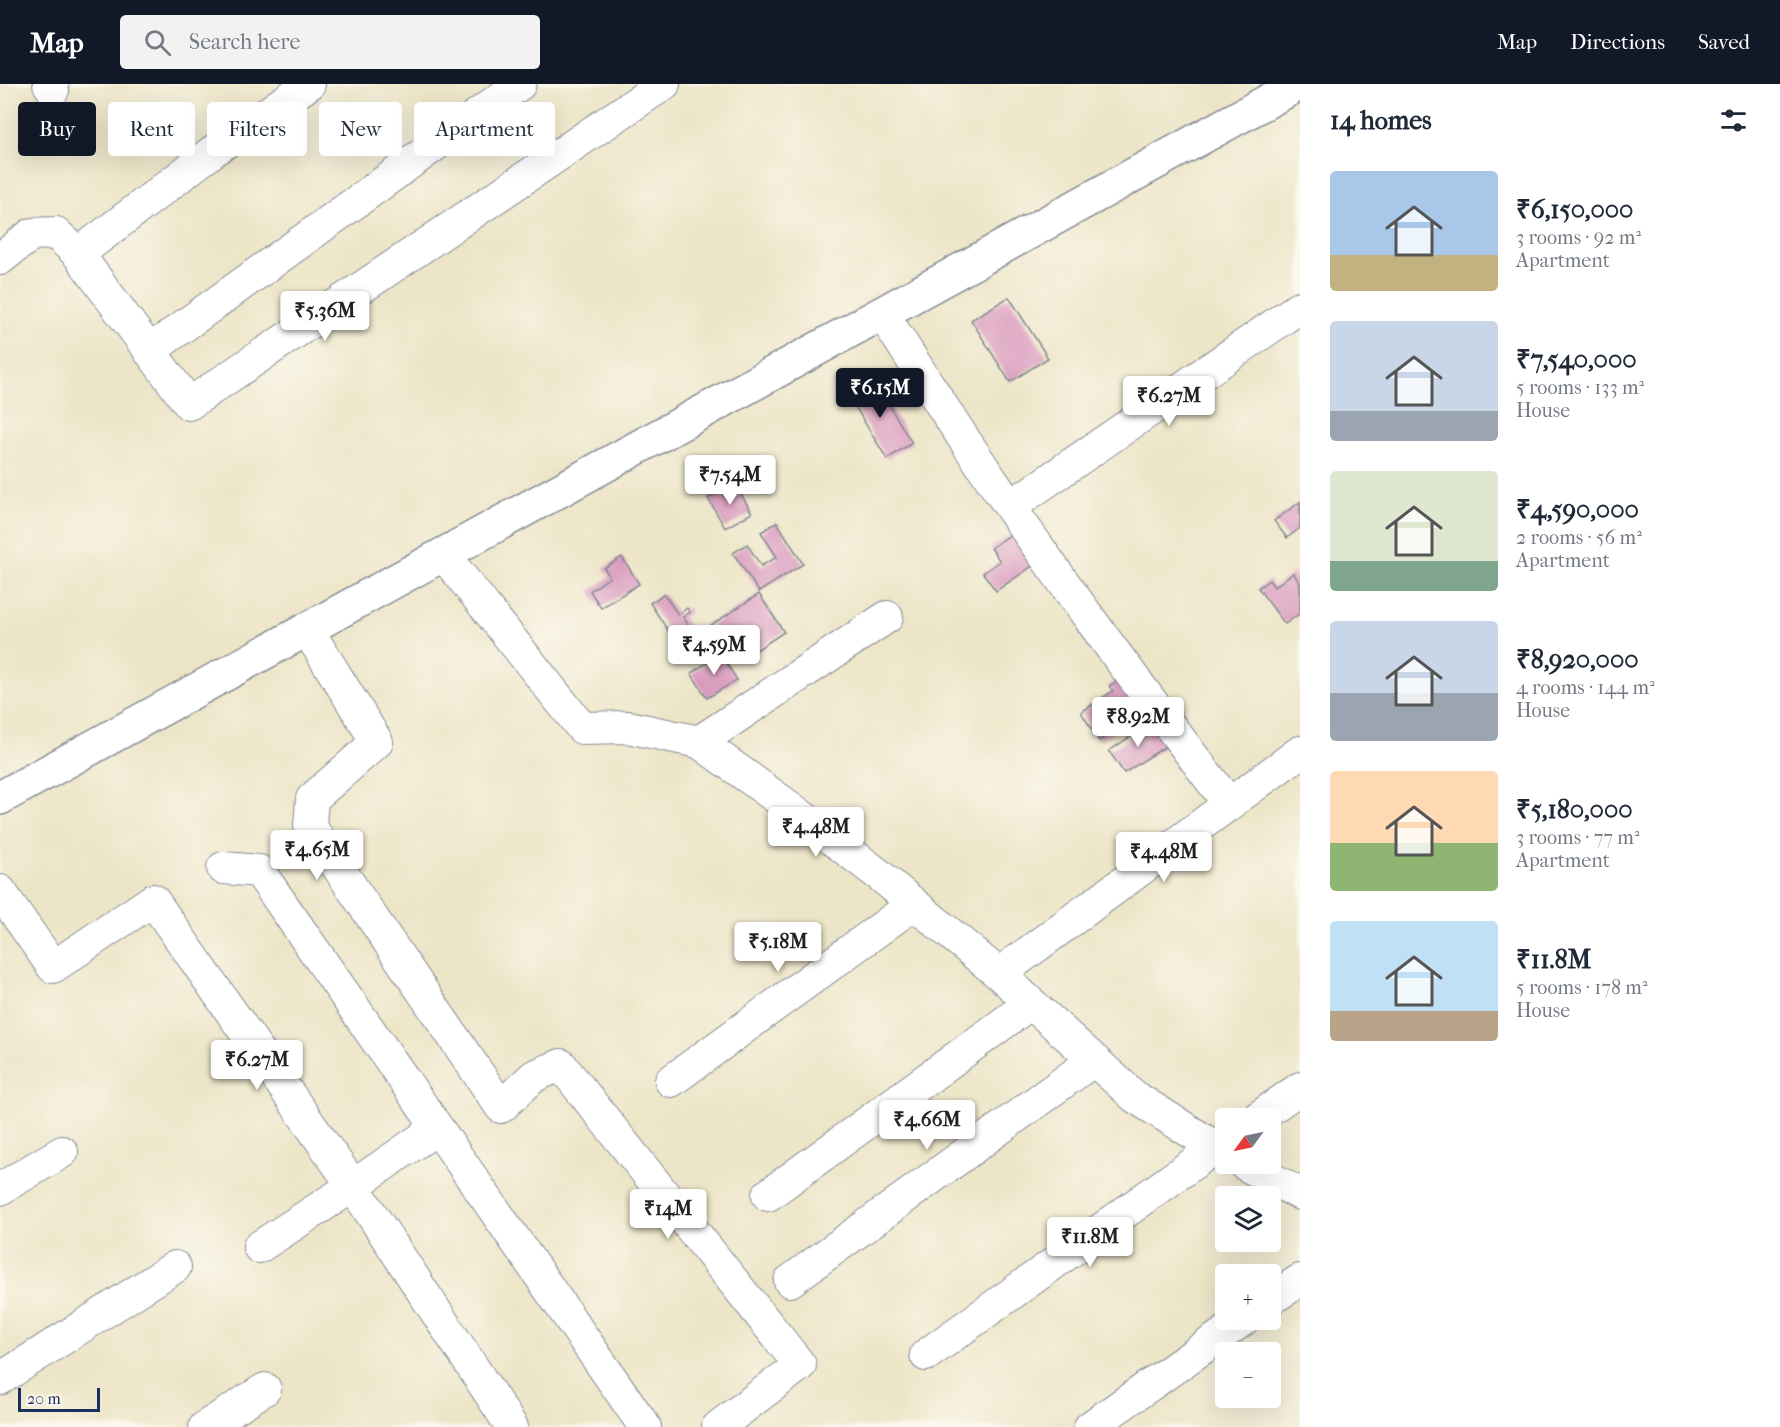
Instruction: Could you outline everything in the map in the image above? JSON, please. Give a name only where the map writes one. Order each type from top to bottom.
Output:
[{"type":"street","points":[[78,254],[212,152],[309,84]]},
{"type":"street","points":[[149,351],[520,84]]},
{"type":"street","points":[[3,249],[33,234],[56,233],[78,254],[189,404],[664,84]]},
{"type":"street","points":[[0,798],[1299,84]]},
{"type":"street","points":[[1011,506],[1300,307]]},
{"type":"street","points":[[882,313],[972,451],[1133,678],[1230,805]]},
{"type":"street","points":[[443,554],[582,728],[628,727],[699,742],[795,811],[914,904],[999,974],[1135,1097],[1215,1144]]},
{"type":"street","points":[[699,742],[887,617]]},
{"type":"street","points":[[307,629],[377,742],[312,799],[310,826],[501,1107],[534,1076],[561,1065],[800,1365],[718,1427]]},
{"type":"street","points":[[999,974],[1300,752]]},
{"type":"street","points":[[223,868],[259,871],[645,1427]]},
{"type":"street","points":[[0,891],[53,968],[153,900],[353,1186],[512,1427]]},
{"type":"street","points":[[671,1081],[914,904]]},
{"type":"street","points":[[768,1195],[1031,1003]]},
{"type":"street","points":[[790,1281],[1094,1060]]},
{"type":"street","points":[[1272,1108],[1300,1088]]},
{"type":"street","points":[[260,1247],[437,1128]]},
{"type":"street","points":[[0,1189],[62,1152]]},
{"type":"street","points":[[926,1355],[1215,1153]]},
{"type":"street","points":[[1263,1174],[1300,1194]]},
{"type":"street","points":[[0,1379],[176,1267]]},
{"type":"street","points":[[1281,1293],[1300,1280]]},
{"type":"street","points":[[1090,1427],[1229,1330]]},
{"type":"street","points":[[205,1427],[265,1389]]},
{"type":"building","points":[[1009,297],[1048,358],[1010,382],[971,320]]},
{"type":"building","points":[[873,379],[912,443],[887,459],[848,395]]},
{"type":"building","points":[[735,484],[752,513],[725,528],[708,498]]},
{"type":"building","points":[[1300,502],[1300,528],[1287,538],[1274,521]]},
{"type":"building","points":[[777,522],[803,564],[759,592],[733,553],[747,544],[761,566],[777,557],[761,532]]},
{"type":"building","points":[[1013,533],[1041,560],[996,591],[983,573],[1000,561],[991,548]]},
{"type":"building","points":[[622,557],[639,584],[601,608],[590,591],[610,577],[604,568]]},
{"type":"building","points":[[1293,573],[1300,583],[1300,613],[1285,624],[1258,588],[1269,580],[1274,587]]},
{"type":"building","points":[[664,594],[678,615],[687,608],[690,612],[683,617],[691,629],[674,640],[650,603]]},
{"type":"building","points":[[759,594],[784,632],[755,651],[744,635],[726,647],[711,625]]},
{"type":"building","points":[[721,654],[737,680],[707,698],[691,673]]},
{"type":"building","points":[[1120,679],[1142,714],[1099,741],[1081,712],[1113,691],[1109,686]]},
{"type":"building","points":[[1151,723],[1166,746],[1124,773],[1109,751]]}]
